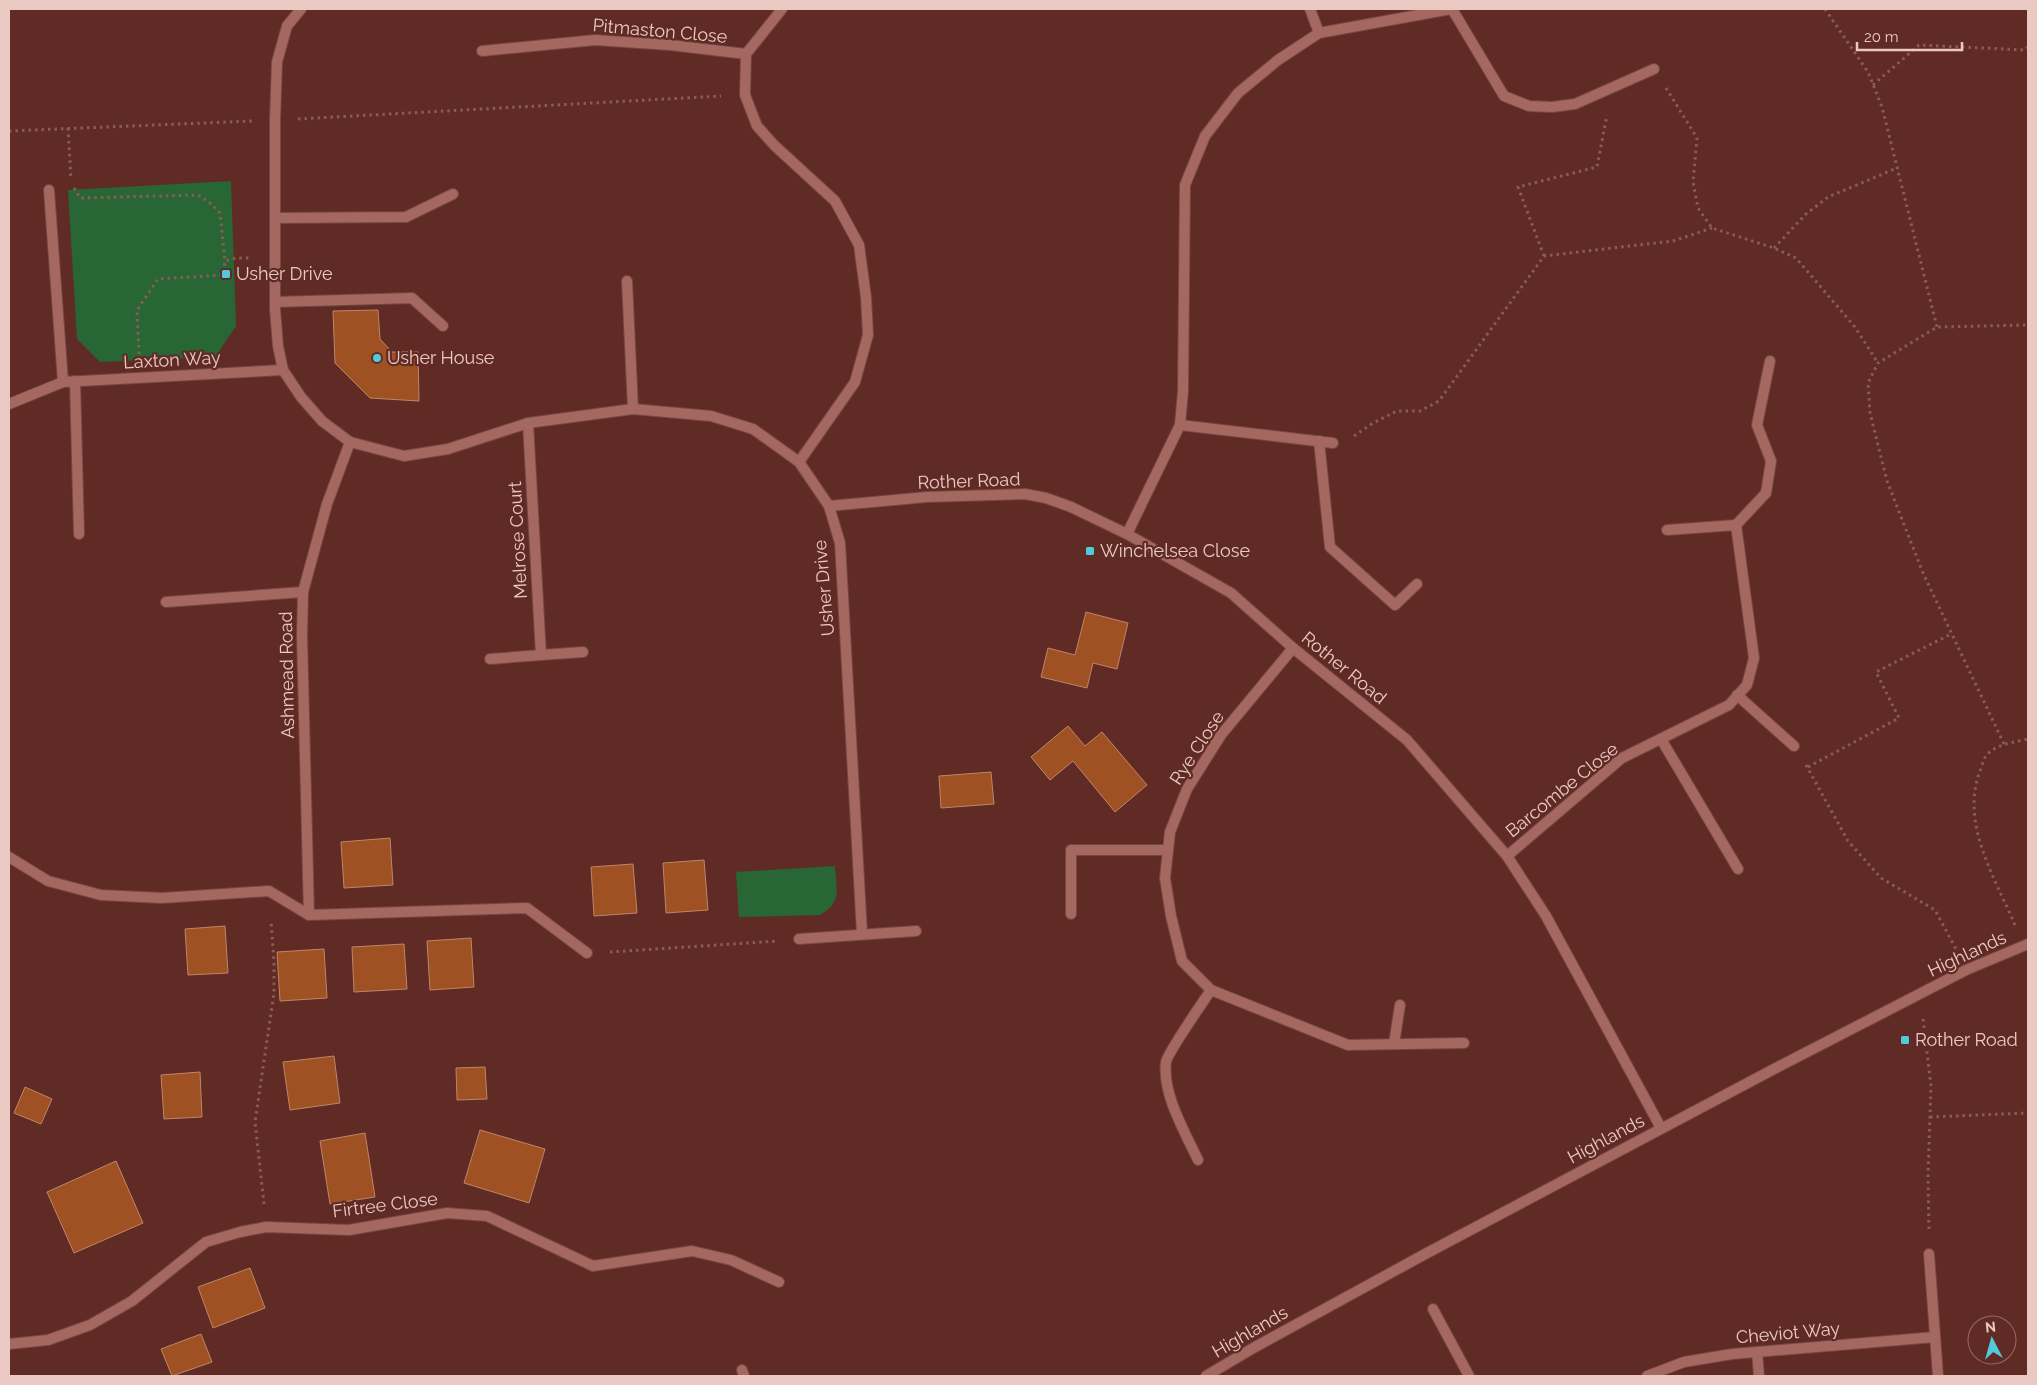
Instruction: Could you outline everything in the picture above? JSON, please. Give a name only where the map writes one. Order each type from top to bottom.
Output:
[{"type":"street","name":"Usher Drive","points":[[301,9],[288,26],[277,62],[275,120],[275,302],[278,346],[283,370],[301,397],[322,421],[350,442],[404,456],[448,449],[528,423],[633,410],[711,416],[753,429],[799,462],[829,506],[840,543],[862,933]]},
{"type":"street","name":"Pitmaston Close","points":[[782,9],[746,54],[744,95],[756,126],[835,201],[859,245],[866,296],[868,335],[855,382],[799,462]]},
{"type":"street","points":[[1310,9],[1319,33]]},
{"type":"street","points":[[1127,534],[1180,425],[1185,184],[1205,136],[1238,93],[1278,60],[1319,33],[1452,9],[1504,96],[1529,106],[1552,107],[1575,104],[1654,69]]},
{"type":"street","name":"Pitmaston Close","points":[[482,52],[595,40],[670,45],[746,54]]},
{"type":"street","points":[[48,190],[62,382]]},
{"type":"street","points":[[275,218],[406,218],[453,194]]},
{"type":"street","points":[[627,281],[633,410]]},
{"type":"street","points":[[275,302],[412,298],[442,326]]},
{"type":"street","points":[[1667,530],[1736,525],[1766,493],[1771,461],[1757,425],[1770,361]]},
{"type":"street","name":"Laxton Way","points":[[9,404],[62,382],[283,370]]},
{"type":"street","points":[[75,381],[79,534]]},
{"type":"street","name":"Melrose Court","points":[[528,423],[541,655]]},
{"type":"street","points":[[1180,425],[1333,443]]},
{"type":"street","points":[[1319,441],[1330,547],[1395,605],[1417,584]]},
{"type":"street","name":"Ashmead Road","points":[[309,915],[302,636],[303,592],[327,504],[350,442]]},
{"type":"street","name":"Rother Road","points":[[829,506],[927,497],[1025,494],[1046,498],[1071,507],[1127,534],[1231,593],[1293,648],[1407,740],[1507,856],[1546,916],[1661,1128]]},
{"type":"street","name":"Barcombe Close","points":[[1507,856],[1622,758],[1729,705],[1747,684],[1754,658],[1736,525]]},
{"type":"street","points":[[166,602],[303,592]]},
{"type":"street","name":"Rye Close","points":[[1293,648],[1221,735],[1187,789],[1170,832],[1165,878],[1170,916],[1182,961],[1211,990],[1348,1045],[1464,1043]]},
{"type":"street","points":[[490,659],[583,652]]},
{"type":"street","points":[[1737,695],[1794,746]]},
{"type":"street","points":[[1661,739],[1738,869]]},
{"type":"street","points":[[1072,914],[1071,850],[1168,850]]},
{"type":"street","points":[[9,857],[48,881],[101,895],[162,898],[269,891],[309,915],[527,908],[586,953]]},
{"type":"street","points":[[799,939],[916,930]]},
{"type":"street","name":"Highlands","points":[[1206,1376],[1255,1346],[1661,1128],[1966,970],[2026,945]]},
{"type":"street","points":[[1198,1160],[1173,1106],[1167,1080],[1166,1060],[1211,990]]},
{"type":"street","points":[[1394,1044],[1400,1005]]},
{"type":"street","name":"Firtree Close","points":[[9,1344],[48,1340],[90,1325],[132,1301],[206,1242],[266,1227],[348,1230],[447,1213],[487,1216],[593,1266],[692,1251],[731,1260],[779,1282]]},
{"type":"street","points":[[1929,1254],[1938,1376]]},
{"type":"street","points":[[1433,1309],[1469,1376]]},
{"type":"street","name":"Cheviot Way","points":[[1647,1376],[1684,1362],[1757,1352],[1935,1337]]},
{"type":"street","points":[[1757,1352],[1759,1376]]},
{"type":"path","points":[[1825,9],[1868,72],[1882,107],[1937,327]]},
{"type":"path","points":[[1873,84],[1919,46],[2025,50],[2028,47]]},
{"type":"path","points":[[1654,69],[1697,138],[1693,182],[1698,208],[1712,228]]},
{"type":"path","points":[[1544,256],[1518,187],[1597,167],[1612,88]]},
{"type":"path","points":[[9,131],[275,120],[744,95]]},
{"type":"path","points":[[68,128],[72,184],[80,198],[198,195],[220,213],[225,261],[224,275],[158,279],[137,310],[140,363]]},
{"type":"path","points":[[1774,248],[1806,214],[1828,197],[1897,168]]},
{"type":"path","points":[[1333,443],[1355,436],[1373,423],[1397,411],[1420,411],[1440,401],[1544,256],[1673,241],[1712,228],[1774,248],[1796,258],[1855,327],[1878,363]]},
{"type":"path","points":[[225,261],[236,258],[276,258]]},
{"type":"path","points":[[2004,744],[1923,573],[1887,480],[1870,413],[1868,384],[1878,363],[1937,327],[2028,325]]},
{"type":"path","points":[[1807,767],[1899,718],[1876,672],[1952,634]]},
{"type":"path","points":[[2026,945],[1980,843],[1973,809],[1977,780],[1986,756],[2004,744],[2028,740]]},
{"type":"path","points":[[1794,746],[1848,841],[1881,878],[1935,910],[1966,970]]},
{"type":"path","points":[[266,1227],[255,1122],[274,993],[269,891]]},
{"type":"path","points":[[586,953],[799,939]]},
{"type":"path","points":[[1920,994],[1931,1086],[1928,1175],[1929,1254]]},
{"type":"path","points":[[1930,1117],[2028,1113]]},
{"type":"green space","points":[[231,181],[236,326],[215,357],[100,362],[77,339],[68,190]]},
{"type":"green space","points":[[835,866],[837,888],[835,900],[820,915],[739,917],[736,872]]},
{"type":"building","name":"Usher House","points":[[378,310],[380,339],[392,352],[418,352],[419,401],[370,398],[335,363],[333,311]]},
{"type":"building","points":[[1086,612],[1128,623],[1117,669],[1093,663],[1087,688],[1041,677],[1048,648],[1075,655]]},
{"type":"building","points":[[1068,726],[1085,746],[1102,732],[1147,785],[1115,812],[1073,761],[1050,780],[1031,757]]},
{"type":"building","points":[[991,772],[994,804],[941,808],[939,776]]},
{"type":"building","points":[[390,838],[393,885],[344,888],[341,842]]},
{"type":"building","points":[[704,860],[708,910],[666,913],[663,863]]},
{"type":"building","points":[[633,864],[637,913],[594,916],[591,867]]},
{"type":"building","points":[[225,926],[228,973],[188,975],[185,929]]},
{"type":"building","points":[[471,938],[474,987],[430,990],[427,941]]},
{"type":"building","points":[[404,944],[407,989],[354,992],[352,947]]},
{"type":"building","points":[[324,949],[327,998],[280,1001],[277,952]]},
{"type":"building","points":[[334,1056],[340,1103],[290,1110],[283,1062]]},
{"type":"building","points":[[485,1067],[487,1099],[457,1100],[456,1068]]},
{"type":"building","points":[[200,1072],[202,1117],[164,1119],[161,1075]]},
{"type":"building","points":[[25,1087],[52,1099],[41,1124],[14,1113]]},
{"type":"building","points":[[480,1130],[545,1149],[529,1203],[464,1183]]},
{"type":"building","points":[[365,1133],[375,1197],[330,1204],[320,1141]]},
{"type":"building","points":[[116,1161],[143,1223],[74,1253],[47,1192]]},
{"type":"building","points":[[250,1268],[265,1308],[213,1328],[198,1287]]},
{"type":"building","points":[[201,1334],[212,1362],[172,1376],[161,1349]]},
{"type":"place","name":"Usher Drive","points":[[226,274]]},
{"type":"place","name":"Usher House","points":[[377,358]]},
{"type":"place","name":"Winchelsea Close","points":[[1090,551]]},
{"type":"place","name":"Rother Road","points":[[1905,1040]]}]
